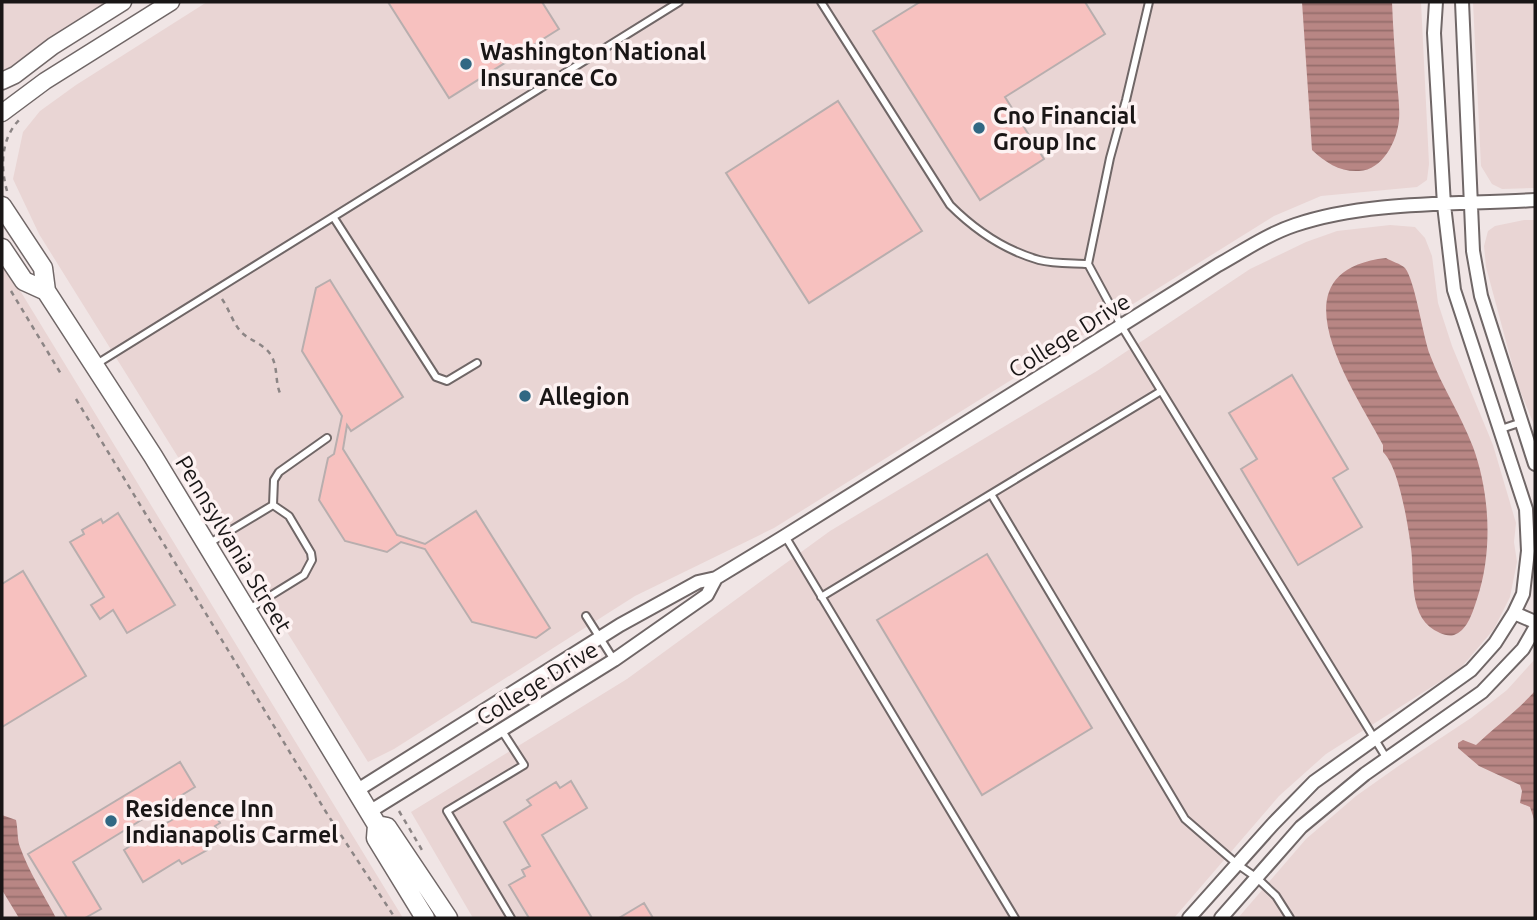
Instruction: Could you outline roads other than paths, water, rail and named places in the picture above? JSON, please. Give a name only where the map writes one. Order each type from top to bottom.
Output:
[{"type":"main road","name":"Pennsylvania Street","points":[[7,203],[43,268],[46,291],[207,545],[373,818],[376,838],[425,918]]},
{"type":"main road","name":"Pennsylvania Street","points":[[2,248],[24,281],[46,291]]},
{"type":"main road","name":"Pennsylvania Street","points":[[373,818],[387,827],[448,918]]},
{"type":"street","points":[[2,80],[15,75],[53,46],[123,2]]},
{"type":"street","points":[[2,113],[45,81],[171,2]]},
{"type":"street","points":[[1189,918],[1314,782],[1471,670],[1495,643],[1514,613],[1522,594],[1528,551],[1526,509],[1454,290],[1444,205],[1434,33],[1436,2]]},
{"type":"street","points":[[1462,2],[1473,251],[1482,296],[1535,464]]},
{"type":"street","name":"College Drive","points":[[356,791],[600,638],[698,582],[716,578],[1218,265],[1273,234],[1294,225],[1353,211],[1535,200]]},
{"type":"street","name":"College Drive","points":[[373,818],[614,660],[707,595],[716,578]]},
{"type":"street","points":[[1514,613],[1535,622]]},
{"type":"street","points":[[1221,918],[1301,827],[1365,774],[1482,692],[1523,649],[1535,628]]},
{"type":"lane","points":[[95,365],[679,2]]},
{"type":"lane","points":[[821,2],[950,205],[968,223],[1006,248],[1041,261],[1088,264]]},
{"type":"lane","points":[[1149,2],[1110,158],[1088,264],[1122,327],[1387,759]]},
{"type":"lane","points":[[334,218],[436,377],[447,381],[477,363]]},
{"type":"lane","points":[[821,597],[1161,391]]},
{"type":"lane","points":[[1501,429],[1522,422]]},
{"type":"lane","points":[[273,505],[274,480],[279,472],[327,438]]},
{"type":"lane","points":[[991,494],[1185,819],[1237,864],[1257,877],[1276,896],[1290,918]]},
{"type":"lane","points":[[207,545],[273,505]]},
{"type":"lane","points":[[246,611],[304,575],[312,560],[311,553],[289,516],[273,505]]},
{"type":"lane","points":[[785,536],[1015,918]]},
{"type":"lane","points":[[586,616],[614,660]]},
{"type":"lane","points":[[502,731],[524,765],[447,811],[511,918]]},
{"type":"place","name":"Washington National Insurance Co","points":[[466,64]]},
{"type":"place","name":"Cno Financial Group Inc","points":[[979,128]]},
{"type":"place","name":"Allegion","points":[[525,396]]},
{"type":"place","name":"Residence Inn Indianapolis Carmel","points":[[111,821]]}]
